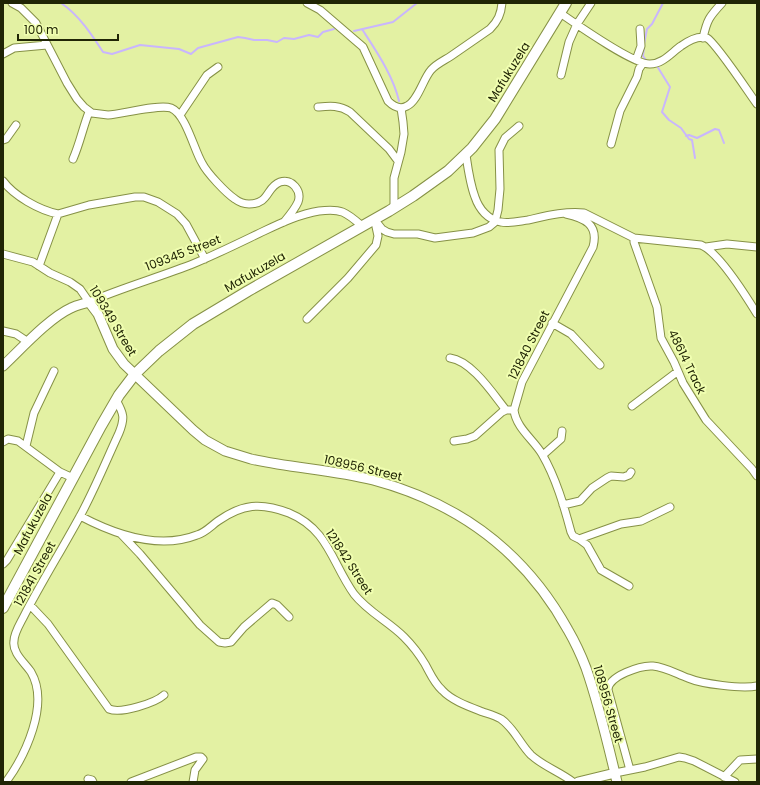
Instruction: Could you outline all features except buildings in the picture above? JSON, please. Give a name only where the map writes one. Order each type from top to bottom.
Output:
[{"type":"main road","name":"Mafukuzela","points":[[3,608],[116,400],[135,374],[159,350],[193,324],[374,220],[448,172],[466,155],[495,119],[566,3]]},
{"type":"street","points":[[12,3],[21,8],[36,23],[66,83],[77,99],[89,112],[100,115],[108,115],[154,108],[171,108],[180,115],[202,164],[230,196],[236,200],[244,204],[256,203],[264,199],[275,185],[280,182],[291,182],[294,185],[298,191],[298,202],[284,222]]},
{"type":"street","points":[[308,3],[320,10],[363,47],[388,101],[394,106],[401,108],[407,107],[411,104],[417,96],[423,81],[432,69],[490,29],[497,22],[501,13],[502,3]]},
{"type":"street","points":[[561,75],[570,42],[577,24],[591,3]]},
{"type":"street","points":[[703,38],[707,22],[711,14],[722,3]]},
{"type":"street","points":[[560,13],[643,64],[650,64],[660,61],[694,38],[706,38],[711,42],[757,104]]},
{"type":"street","points":[[636,60],[641,46],[640,29]]},
{"type":"street","points":[[3,54],[14,48],[47,45]]},
{"type":"street","points":[[611,144],[620,111],[637,77],[639,69],[643,64]]},
{"type":"street","points":[[180,115],[207,75],[218,67]]},
{"type":"street","points":[[318,107],[333,106],[345,108],[388,149],[398,161]]},
{"type":"street","points":[[394,208],[394,178],[404,134],[401,108]]},
{"type":"street","points":[[74,159],[89,112]]},
{"type":"street","points":[[3,140],[6,139],[16,125]]},
{"type":"street","points":[[374,220],[382,230],[387,232],[394,234],[418,234],[435,238],[482,230],[489,227],[495,220],[498,210],[500,189],[499,150],[505,138],[519,126]]},
{"type":"street","points":[[466,155],[476,199],[482,211],[490,218],[504,223],[577,212],[589,215],[634,238],[690,243],[706,247],[727,244],[757,247]]},
{"type":"street","points":[[3,181],[13,193],[39,208],[58,214],[89,205],[135,197],[144,197],[158,202],[177,214],[186,224],[205,258]]},
{"type":"street","name":"109345 Street","points":[[89,302],[116,290],[205,258],[284,222],[318,211],[342,211],[362,226]]},
{"type":"street","points":[[39,266],[58,214]]},
{"type":"street","name":"121840 Street","points":[[510,410],[522,382],[552,323],[586,262],[595,241],[592,227],[588,223],[582,218],[566,214]]},
{"type":"street","points":[[307,319],[348,278],[376,245],[378,236],[374,220]]},
{"type":"street","name":"48614 Track","points":[[634,238],[634,242],[657,307],[661,338],[674,362],[677,372],[706,420],[757,476]]},
{"type":"street","points":[[706,247],[715,255],[739,285],[757,314]]},
{"type":"street","name":"109349 Street","points":[[3,254],[26,259],[80,289],[98,314],[113,349],[124,364],[135,374]]},
{"type":"street","points":[[3,366],[28,342],[59,316],[71,308],[89,302]]},
{"type":"street","points":[[552,323],[571,334],[600,365]]},
{"type":"street","points":[[3,331],[16,334],[28,342]]},
{"type":"street","points":[[450,358],[456,359],[467,366],[510,410],[543,455],[555,480],[573,536],[587,545],[601,570],[629,586]]},
{"type":"street","points":[[26,446],[34,413],[54,371]]},
{"type":"street","points":[[632,406],[677,372]]},
{"type":"street","name":"108956 Street","points":[[135,374],[193,430],[205,440],[225,451],[265,462],[372,480],[405,490],[454,512],[474,524],[510,554],[545,592],[573,640],[586,668],[592,687],[617,782]]},
{"type":"street","name":"121841 Street","points":[[6,782],[14,771],[26,746],[38,708],[38,698],[31,673],[14,650],[13,643],[17,631],[30,605],[80,516],[123,424],[124,415],[116,400]]},
{"type":"street","points":[[454,441],[476,436],[502,412],[510,410]]},
{"type":"street","points":[[543,455],[561,438],[562,431]]},
{"type":"street","points":[[3,442],[8,440],[18,441],[60,472],[73,478]]},
{"type":"street","points":[[3,564],[7,560],[60,472]]},
{"type":"street","points":[[563,505],[580,501],[592,488],[611,476],[624,477],[629,475],[631,472]]},
{"type":"street","name":"121842 Street","points":[[80,516],[120,534],[166,541],[202,534],[233,512],[252,506],[266,506],[295,516],[310,525],[322,539],[348,585],[360,601],[401,634],[416,650],[442,691],[466,705],[500,719],[512,731],[520,743],[537,760],[573,782]]},
{"type":"street","points":[[579,539],[621,524],[641,521],[670,507]]},
{"type":"street","points":[[120,534],[140,554],[200,625],[219,642],[231,642],[244,627],[272,602],[282,609],[289,617]]},
{"type":"street","points":[[30,605],[48,624],[109,709],[118,710],[131,708],[153,702],[164,694]]},
{"type":"street","points":[[630,770],[609,696],[608,686],[614,679],[644,667],[654,666],[689,679],[702,682],[741,688],[757,686]]},
{"type":"street","points":[[131,782],[201,757],[203,759],[195,770],[193,782]]},
{"type":"street","points":[[578,782],[645,767],[679,757],[694,761],[735,782]]},
{"type":"street","points":[[724,777],[740,760],[757,759]]},
{"type":"waterway","points":[[61,3],[74,13],[90,32],[103,52],[112,54],[140,45],[179,49],[191,54],[198,48],[238,37],[277,42],[284,38],[294,39],[309,35],[318,37],[323,32],[334,29]]},
{"type":"waterway","points":[[354,31],[393,22],[417,3]]},
{"type":"waterway","points":[[644,44],[647,29],[652,24],[663,3]]},
{"type":"waterway","points":[[362,29],[393,82],[399,101]]},
{"type":"waterway","points":[[644,48],[643,56],[646,60]]},
{"type":"waterway","points":[[657,66],[670,87],[662,112],[669,120],[681,128],[689,139],[692,140],[695,158]]},
{"type":"waterway","points":[[686,136],[689,135],[697,138],[715,129],[719,130],[724,143]]}]
